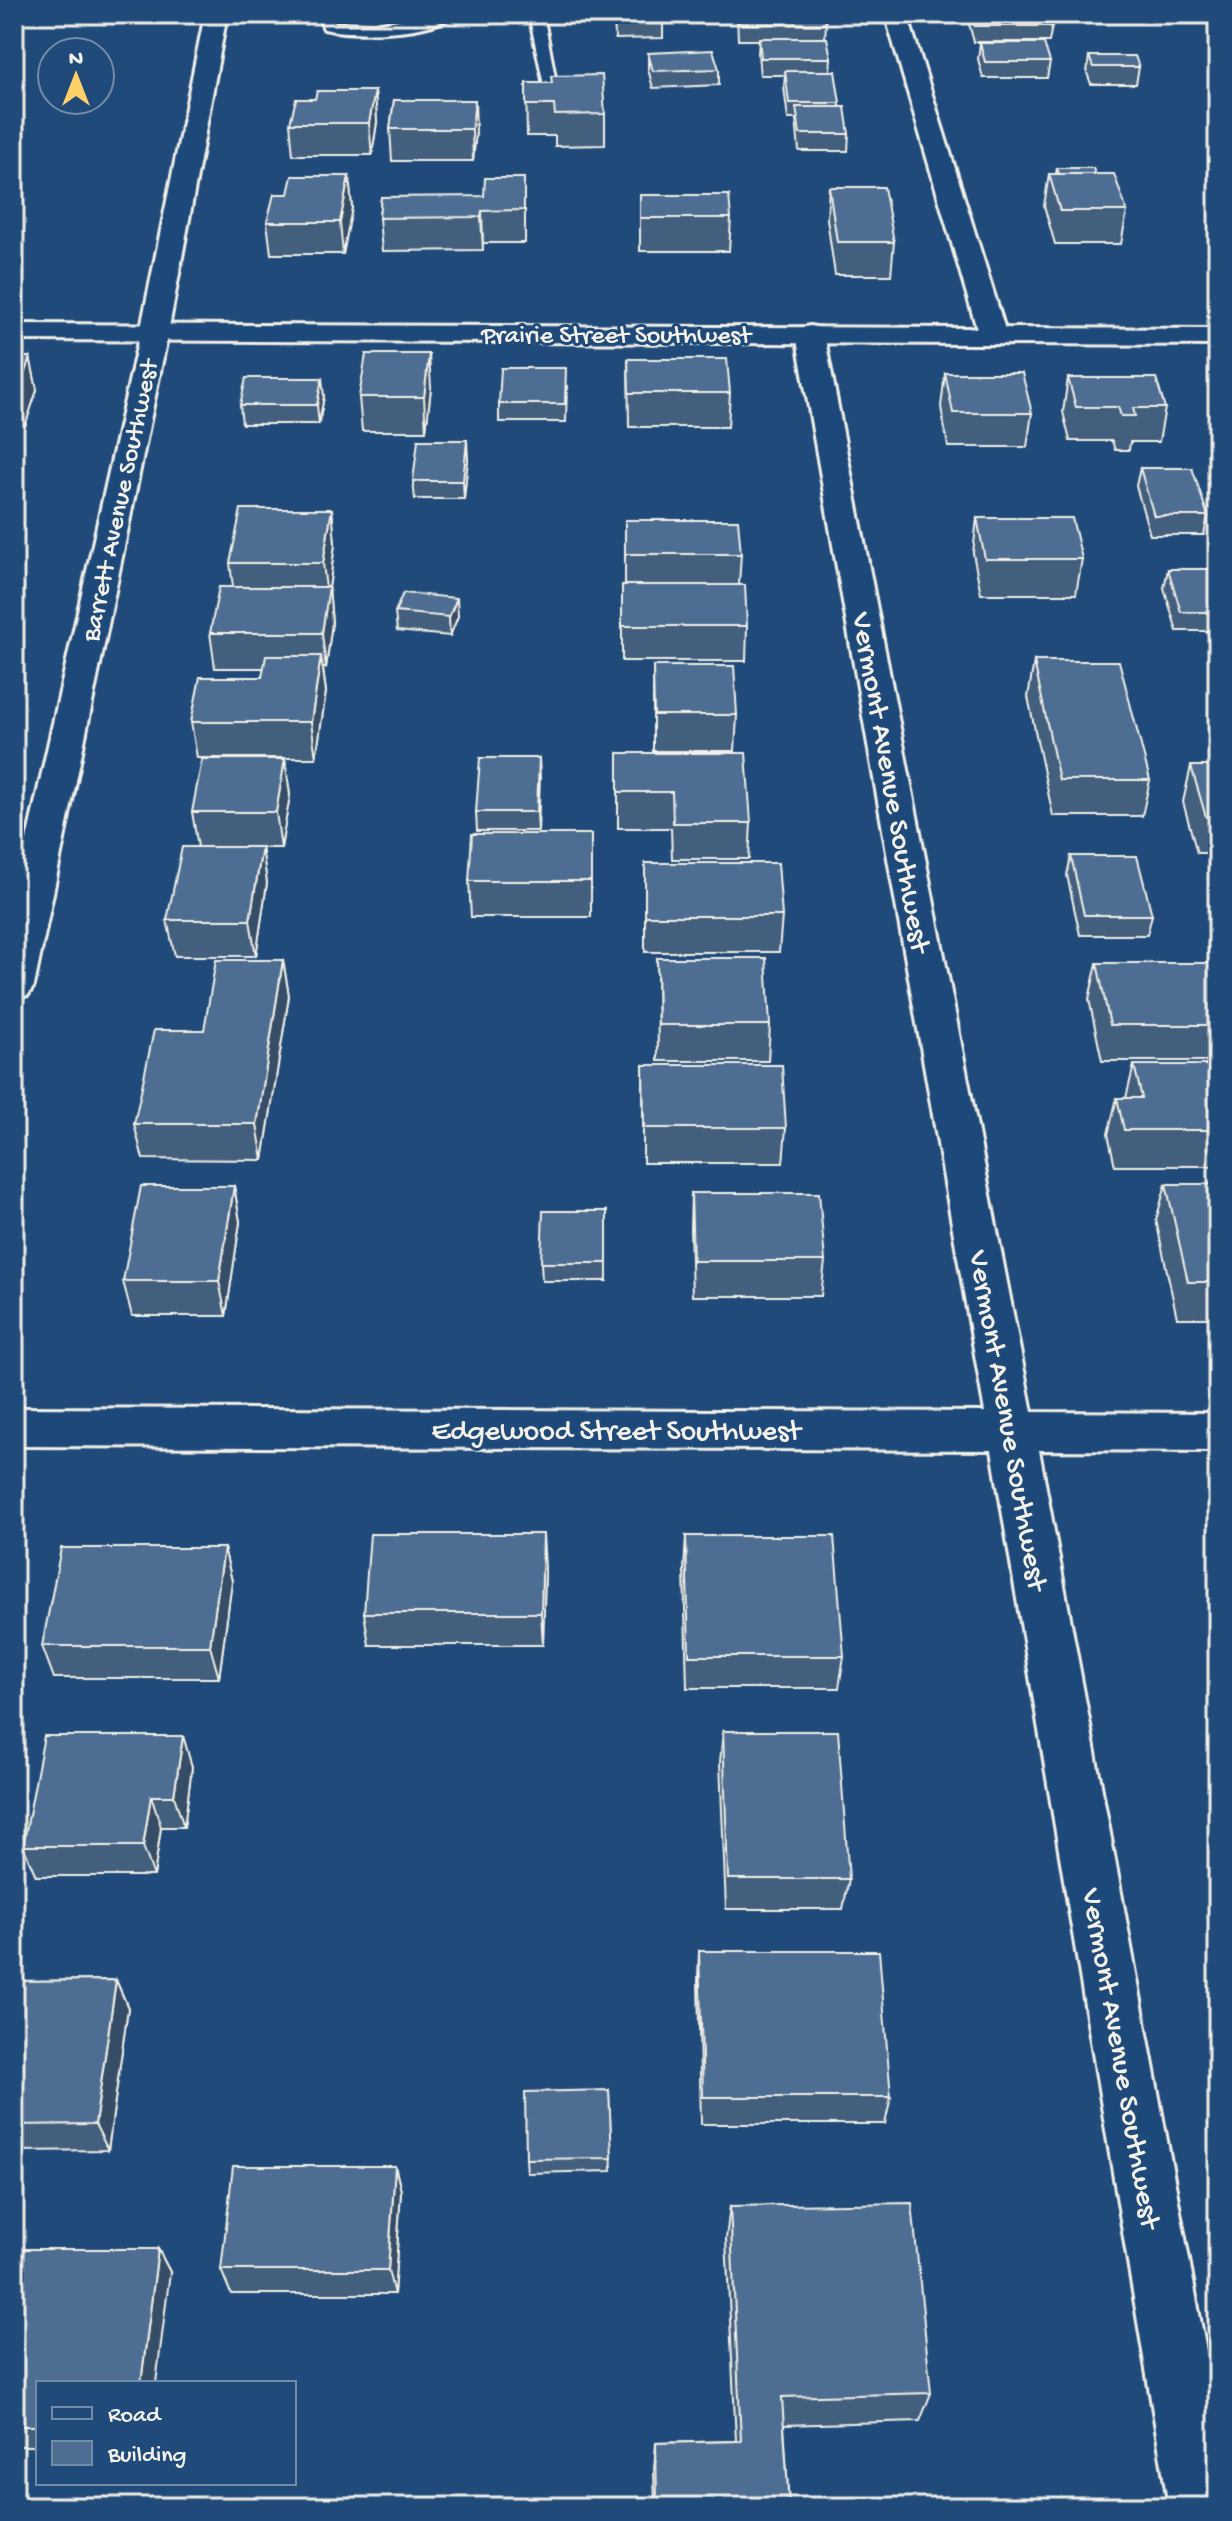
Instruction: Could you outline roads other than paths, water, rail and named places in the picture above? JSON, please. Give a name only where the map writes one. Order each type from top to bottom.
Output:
[{"type":"street","name":"Barrett Avenue Southwest","points":[[14,986],[154,333],[216,14]]},
{"type":"street","points":[[896,14],[993,336]]},
{"type":"street","name":"Prairie Street Southwest","points":[[14,332],[1218,337]]},
{"type":"street","name":"Vermont Avenue Southwest","points":[[810,334],[1012,1430],[1202,2507]]},
{"type":"street","name":"Edgewood Street Southwest","points":[[14,1427],[1218,1432]]},
{"type":"lane","points":[[324,14],[329,26],[345,29],[406,26],[427,17],[449,14]]},
{"type":"lane","points":[[536,14],[552,85]]}]
